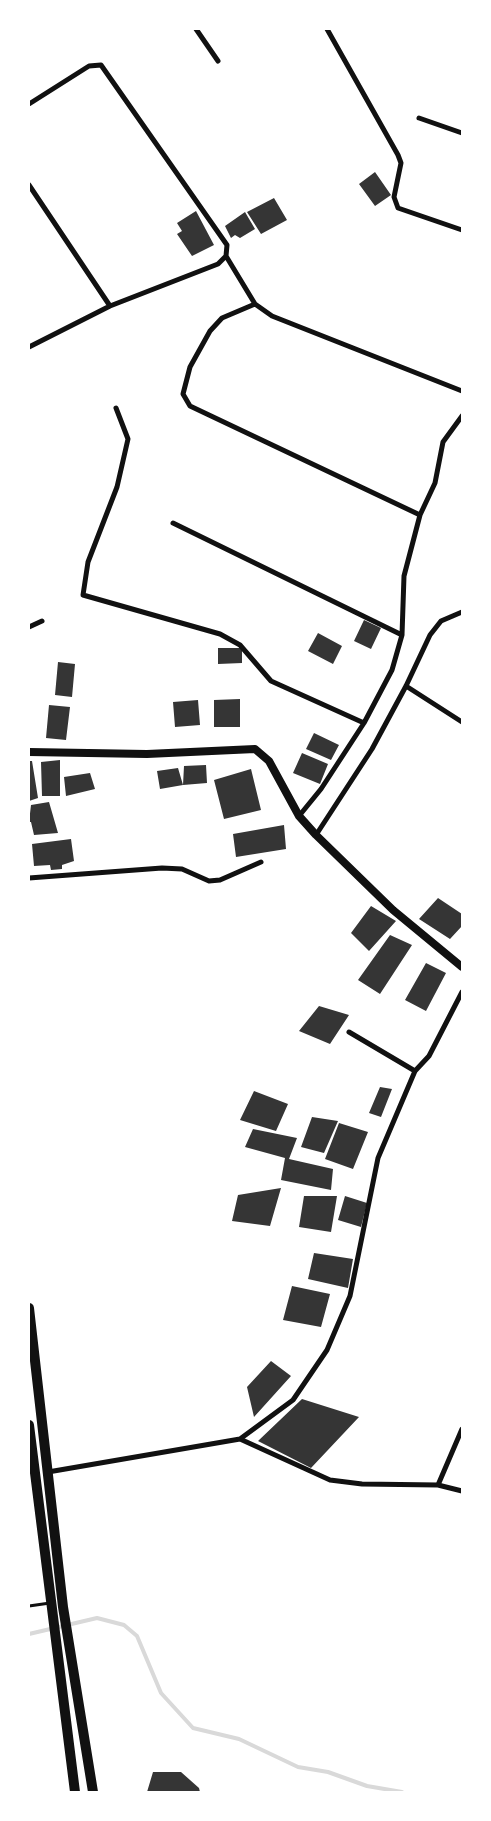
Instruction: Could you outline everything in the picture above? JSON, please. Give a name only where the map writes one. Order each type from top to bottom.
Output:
[{"type":"main road","points":[[29,1308],[48,1472],[58,1605],[57,1641],[75,1792]]},
{"type":"main road","points":[[29,1425],[58,1605],[70,1638],[93,1792]]},
{"type":"street","points":[[196,29],[218,62]]},
{"type":"street","points":[[327,29],[398,154],[401,164],[394,197],[398,208],[462,230]]},
{"type":"street","points":[[29,104],[89,66],[101,65],[220,234],[226,245],[226,256],[255,304],[272,316],[462,391]]},
{"type":"street","points":[[419,118],[462,133]]},
{"type":"street","points":[[29,185],[110,306]]},
{"type":"street","points":[[29,347],[110,306],[218,264],[226,256]]},
{"type":"street","points":[[255,304],[222,318],[210,330],[190,367],[183,394],[190,406],[420,515]]},
{"type":"street","points":[[116,408],[128,439],[116,487],[88,562],[82,595],[220,634],[240,645],[271,681],[364,723]]},
{"type":"street","points":[[299,816],[321,789],[364,723],[392,670],[402,635],[404,576],[420,515],[434,483],[443,442],[462,416]]},
{"type":"street","points":[[173,523],[402,635]]},
{"type":"street","points":[[316,835],[372,749],[406,686],[430,635],[441,621],[462,612]]},
{"type":"street","points":[[29,627],[42,621]]},
{"type":"street","points":[[406,686],[462,722]]},
{"type":"street","points":[[29,752],[147,754],[256,749],[269,761],[299,816],[316,835],[393,910],[462,967]]},
{"type":"street","points":[[29,878],[162,868],[182,869],[209,881],[220,880],[260,862]]},
{"type":"street","points":[[48,1472],[240,1439],[293,1400],[327,1350],[350,1296],[378,1158],[415,1070],[429,1056],[462,992]]},
{"type":"street","points":[[349,1032],[415,1070]]},
{"type":"street","points":[[438,1485],[462,1429]]},
{"type":"street","points":[[240,1439],[330,1480],[362,1484],[438,1485],[462,1491]]},
{"type":"lane","points":[[29,1606],[58,1605]]},
{"type":"building","points":[[375,172],[391,195],[375,206],[359,184]]},
{"type":"building","points":[[274,198],[287,220],[261,234],[247,212]]},
{"type":"building","points":[[196,211],[214,245],[192,256],[177,234],[182,231],[177,223]]},
{"type":"building","points":[[245,212],[255,229],[240,238],[235,235],[231,238],[225,226]]},
{"type":"building","points":[[364,620],[381,628],[371,649],[354,641]]},
{"type":"building","points":[[318,633],[342,646],[333,664],[308,651]]},
{"type":"building","points":[[218,648],[242,648],[242,663],[218,664]]},
{"type":"building","points":[[58,662],[75,664],[72,697],[55,695]]},
{"type":"building","points":[[240,699],[240,727],[214,727],[214,700]]},
{"type":"building","points":[[198,700],[200,725],[175,727],[173,702]]},
{"type":"building","points":[[49,705],[70,707],[66,740],[46,738]]},
{"type":"building","points":[[314,733],[339,745],[331,760],[306,749]]},
{"type":"building","points":[[302,753],[328,764],[320,784],[293,773]]},
{"type":"building","points":[[60,760],[60,796],[42,796],[41,762]]},
{"type":"building","points":[[29,761],[32,761],[38,798],[29,801]]},
{"type":"building","points":[[206,765],[207,783],[183,785],[184,766]]},
{"type":"building","points":[[178,768],[183,785],[160,789],[157,771]]},
{"type":"building","points":[[251,769],[261,810],[224,819],[214,780]]},
{"type":"building","points":[[90,773],[95,789],[66,796],[64,777]]},
{"type":"building","points":[[49,802],[58,833],[34,835],[31,822],[29,822],[31,805]]},
{"type":"building","points":[[284,825],[286,849],[236,857],[233,834]]},
{"type":"building","points":[[71,839],[74,861],[62,865],[62,869],[51,870],[50,865],[34,866],[32,844]]},
{"type":"building","points":[[438,898],[462,914],[462,926],[450,939],[419,919]]},
{"type":"building","points":[[371,906],[396,921],[369,951],[351,933]]},
{"type":"building","points":[[390,935],[412,945],[380,994],[358,980]]},
{"type":"building","points":[[426,963],[446,973],[426,1011],[405,1000]]},
{"type":"building","points":[[319,1006],[349,1015],[330,1044],[299,1031]]},
{"type":"building","points":[[380,1087],[392,1089],[381,1117],[369,1113]]},
{"type":"building","points":[[254,1091],[288,1104],[276,1131],[240,1120]]},
{"type":"building","points":[[312,1117],[338,1121],[324,1153],[301,1147]]},
{"type":"building","points":[[339,1123],[368,1132],[353,1169],[325,1159]]},
{"type":"building","points":[[253,1129],[297,1138],[289,1159],[333,1169],[331,1190],[281,1180],[285,1158],[245,1147]]},
{"type":"building","points":[[281,1188],[270,1226],[232,1221],[238,1195]]},
{"type":"building","points":[[304,1196],[337,1196],[331,1232],[299,1227]]},
{"type":"building","points":[[345,1196],[367,1203],[361,1227],[338,1220]]},
{"type":"building","points":[[314,1253],[353,1259],[348,1288],[308,1279]]},
{"type":"building","points":[[292,1286],[330,1294],[321,1327],[283,1320]]},
{"type":"building","points":[[271,1361],[291,1376],[254,1417],[247,1387]]},
{"type":"building","points":[[302,1399],[359,1417],[311,1468],[258,1441]]},
{"type":"building","points":[[153,1772],[181,1772],[199,1788],[200,1792],[147,1792]]},
{"type":"waterway","points":[[29,1634],[97,1618],[124,1625],[137,1636],[161,1693],[193,1728],[239,1739],[298,1767],[328,1772],[367,1786],[402,1792]]}]
